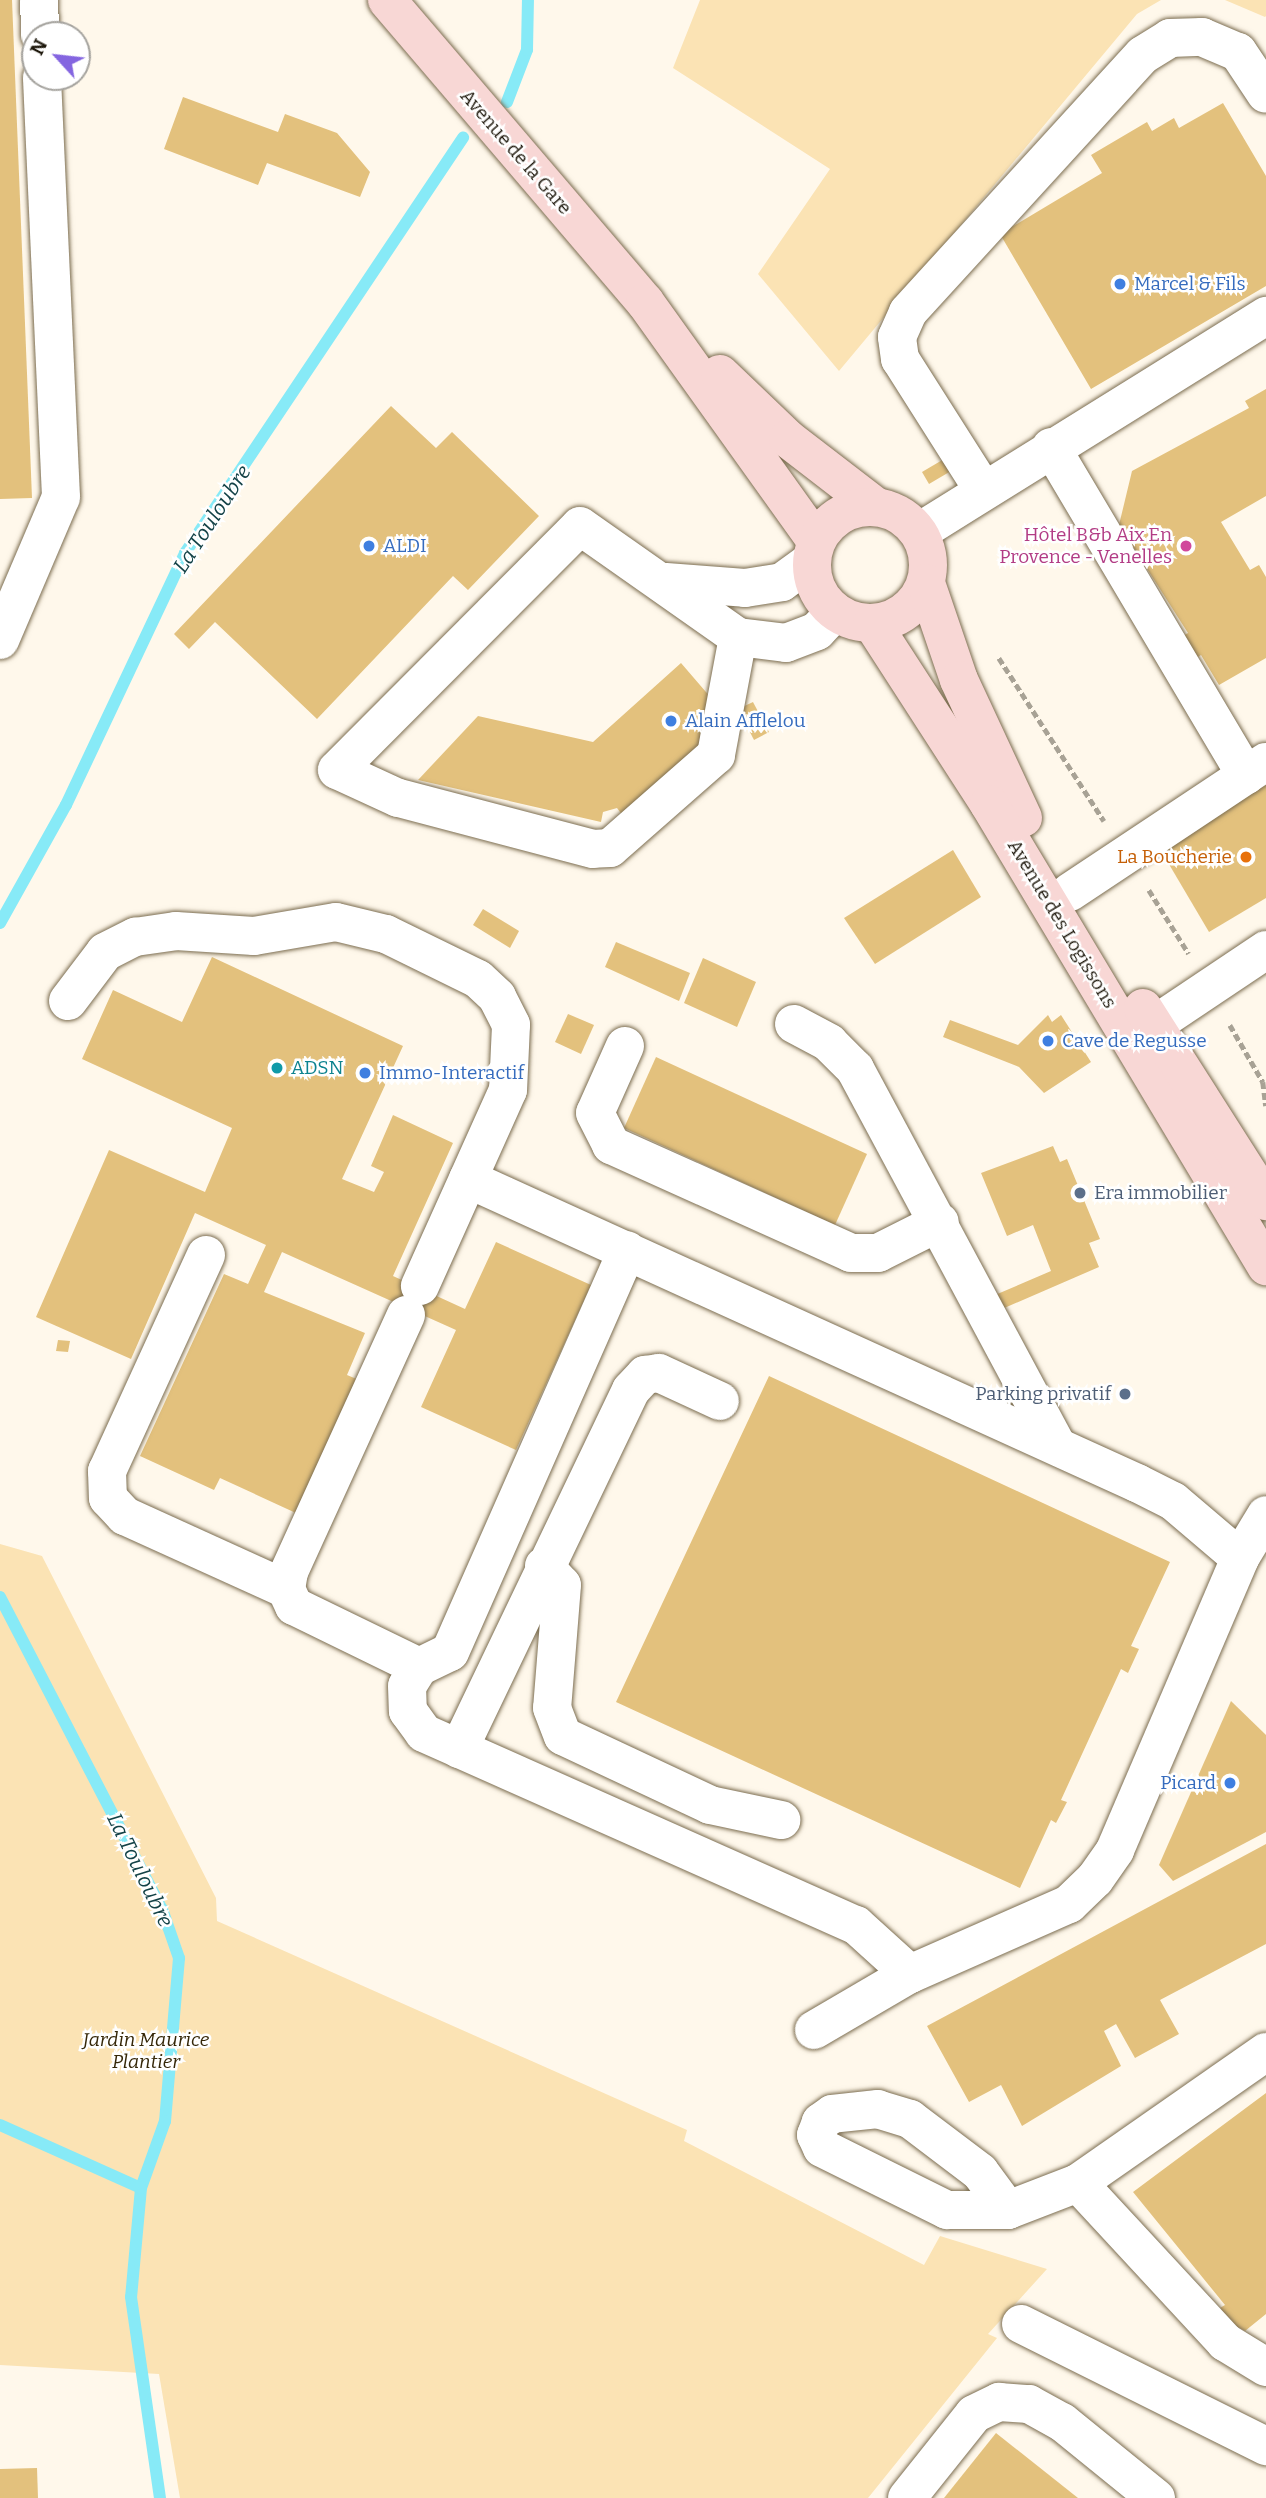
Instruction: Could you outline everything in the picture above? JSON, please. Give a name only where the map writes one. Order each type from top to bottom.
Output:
[{"type":"main road","name":"Avenue de la Gare","points":[[387,0],[645,302],[788,439],[874,506],[907,519],[919,532]]},
{"type":"main road","name":"Avenue de la Gare","points":[[645,302],[814,551],[821,598],[835,612]]},
{"type":"main road","points":[[814,551],[840,514],[874,506]]},
{"type":"main road","points":[[835,612],[872,623],[905,612],[926,583],[929,565],[919,532]]},
{"type":"main road","name":"Avenue des Logissons","points":[[926,583],[981,732],[1024,820],[1265,1198]]},
{"type":"main road","name":"Avenue des Logissons","points":[[872,623],[989,804],[1266,1266]]},
{"type":"street","points":[[39,0],[40,21]]},
{"type":"street","points":[[982,488],[900,359],[897,337],[908,312],[1143,55],[1170,38],[1202,37],[1238,52],[1266,94]]},
{"type":"street","points":[[0,640],[61,497],[43,91]]},
{"type":"street","points":[[919,532],[982,488],[1266,316]]},
{"type":"street","points":[[1051,447],[1256,769],[1070,891]]},
{"type":"street","points":[[738,637],[716,755],[610,848],[593,849],[398,798],[337,770],[580,526],[621,560],[667,582],[738,637],[786,643],[817,631],[835,612]]},
{"type":"street","points":[[667,582],[745,588],[782,582],[814,551]]},
{"type":"street","points":[[68,1001],[105,952],[135,937],[176,931],[254,936],[336,922],[386,934],[478,979],[497,997],[511,1025],[508,1090],[286,1589]]},
{"type":"street","points":[[1154,1024],[1266,950]]},
{"type":"street","points":[[794,1024],[829,1043],[855,1069],[940,1222],[1056,1444]]},
{"type":"street","points":[[625,1046],[595,1113],[611,1145],[851,1253],[878,1253],[940,1222]]},
{"type":"street","points":[[468,1179],[1056,1444],[1173,1502],[1253,1552]]},
{"type":"street","points":[[627,1250],[450,1652],[419,1667],[407,1686],[408,1711],[424,1733],[856,1925],[910,1974]]},
{"type":"street","points":[[206,1255],[107,1471],[108,1498],[125,1516],[286,1589],[294,1606],[419,1667]]},
{"type":"street","points":[[459,1749],[544,1566],[645,1374],[659,1373],[720,1401]]},
{"type":"street","points":[[814,2029],[910,1974],[1003,1938],[1069,1904],[1115,1850],[1253,1552],[1266,1515]]},
{"type":"street","points":[[544,1566],[562,1585],[552,1708],[563,1736],[710,1805],[781,1819]]},
{"type":"street","points":[[1008,2210],[1077,2183],[1266,2052]]},
{"type":"street","points":[[1077,2183],[1225,2342],[1266,2367]]},
{"type":"street","points":[[1021,2324],[1266,2446]]},
{"type":"street","points":[[907,2498],[974,2414],[999,2402],[1029,2404],[1062,2422],[1156,2498]]},
{"type":"green space","points":[[700,0],[1161,0],[1137,14],[839,371],[758,274],[830,169],[673,68]]},
{"type":"green space","points":[[1225,0],[1266,0],[1266,16],[1265,17]]},
{"type":"green space","name":"Jardin Maurice Plantier","points":[[0,1544],[42,1556],[216,1898],[217,1921],[687,2130],[684,2141],[924,2265],[940,2236],[1047,2269],[988,2334],[997,2338],[868,2498],[180,2498],[159,2374],[0,2365]]},
{"type":"building","points":[[0,0],[12,0],[32,498],[0,499]]},
{"type":"building","points":[[183,97],[278,132],[285,114],[337,133],[370,172],[360,197],[267,163],[258,185],[164,149]]},
{"type":"building","points":[[1223,103],[1266,176],[1266,286],[1091,389],[1000,234],[1102,173],[1091,155],[1147,122],[1152,131],[1174,118],[1179,128]]},
{"type":"building","name":"Hôtel B&b Aix En Provence - Venelles","points":[[1266,389],[1266,496],[1221,522],[1250,570],[1259,565],[1266,577],[1266,658],[1219,685],[1201,655],[1195,659],[1181,637],[1188,633],[1119,525],[1132,471],[1249,408],[1245,401]]},
{"type":"building","name":"ALDI","points":[[391,406],[436,448],[452,432],[539,516],[468,590],[453,576],[317,719],[215,622],[189,649],[174,634]]},
{"type":"building","points":[[944,459],[951,471],[929,484],[922,472]]},
{"type":"building","points":[[681,663],[712,699],[710,740],[623,816],[617,808],[603,812],[601,822],[418,780],[478,716],[593,742]]},
{"type":"building","points":[[753,702],[769,732],[754,740],[738,709]]},
{"type":"building","points":[[1266,785],[1266,898],[1209,932],[1160,849]]},
{"type":"building","points":[[953,850],[981,897],[875,964],[844,918]]},
{"type":"building","points":[[483,909],[519,931],[510,948],[473,925]]},
{"type":"building","points":[[616,942],[690,973],[679,1001],[605,967]]},
{"type":"building","points":[[212,957],[403,1046],[342,1179],[374,1192],[384,1172],[371,1166],[393,1115],[453,1143],[393,1276],[465,1309],[496,1242],[591,1285],[516,1450],[421,1407],[456,1330],[282,1252],[264,1292],[365,1333],[347,1375],[359,1380],[298,1514],[220,1478],[214,1490],[140,1456],[224,1274],[248,1284],[266,1245],[195,1213],[131,1359],[36,1317],[109,1150],[205,1192],[232,1128],[82,1059],[113,990],[182,1022]]},
{"type":"building","points":[[703,958],[756,982],[737,1027],[684,1003]]},
{"type":"building","points":[[568,1014],[594,1025],[581,1054],[555,1042]]},
{"type":"building","points":[[1048,1015],[1052,1022],[1061,1015],[1091,1062],[1044,1093],[1019,1067],[943,1037],[950,1020],[1018,1045]]},
{"type":"building","points":[[656,1057],[867,1154],[835,1225],[624,1128]]},
{"type":"building","points":[[1053,1146],[1060,1162],[1067,1159],[1100,1239],[1089,1243],[1099,1267],[1002,1309],[995,1295],[1051,1271],[1033,1225],[1007,1236],[981,1173]]},
{"type":"building","points":[[58,1340],[70,1341],[68,1352],[56,1351]]},
{"type":"building","points":[[769,1376],[1170,1562],[1131,1646],[1139,1649],[1128,1673],[1121,1669],[1061,1800],[1067,1802],[1056,1823],[1051,1820],[1020,1888],[616,1702]]},
{"type":"building","name":"Picard","points":[[1231,1701],[1266,1735],[1266,1832],[1173,1881],[1159,1865]]},
{"type":"building","points":[[1266,1844],[1266,1944],[1160,2000],[1179,2034],[1135,2058],[1116,2024],[1104,2031],[1121,2066],[1022,2126],[1001,2085],[969,2102],[927,2026]]},
{"type":"building","points":[[1266,2093],[1266,2314],[1245,2331],[1232,2324],[1220,2308],[1225,2305],[1133,2192]]},
{"type":"building","points":[[996,2433],[1078,2498],[944,2498]]},
{"type":"building","points":[[37,2468],[38,2498],[0,2498],[0,2469]]},
{"type":"waterway","name":"La Touloubre","points":[[507,102],[527,50],[528,0]]},
{"type":"waterway","name":"La Touloubre","points":[[0,923],[66,805],[185,553],[463,138]]},
{"type":"waterway","name":"La Touloubre","points":[[0,1597],[162,1909],[179,1958],[165,2121],[141,2188],[131,2297],[160,2498]]},
{"type":"waterway","points":[[0,2125],[141,2188]]},
{"type":"place","name":"Marcel & Fils","points":[[1120,284]]},
{"type":"place","name":"ALDI","points":[[369,546]]},
{"type":"place","name":"Hôtel B&b Aix En Provence - Venelles","points":[[1186,546]]},
{"type":"place","name":"Alain Afflelou","points":[[671,721]]},
{"type":"place","name":"La Boucherie","points":[[1246,857]]},
{"type":"place","name":"Cave de Regusse","points":[[1048,1041]]},
{"type":"place","name":"ADSN","points":[[277,1068]]},
{"type":"place","name":"Immo-Interactif","points":[[365,1073]]},
{"type":"place","name":"Era immobilier","points":[[1080,1193]]},
{"type":"place","name":"Parking privatif","points":[[1125,1394]]},
{"type":"place","name":"Picard","points":[[1230,1783]]}]
